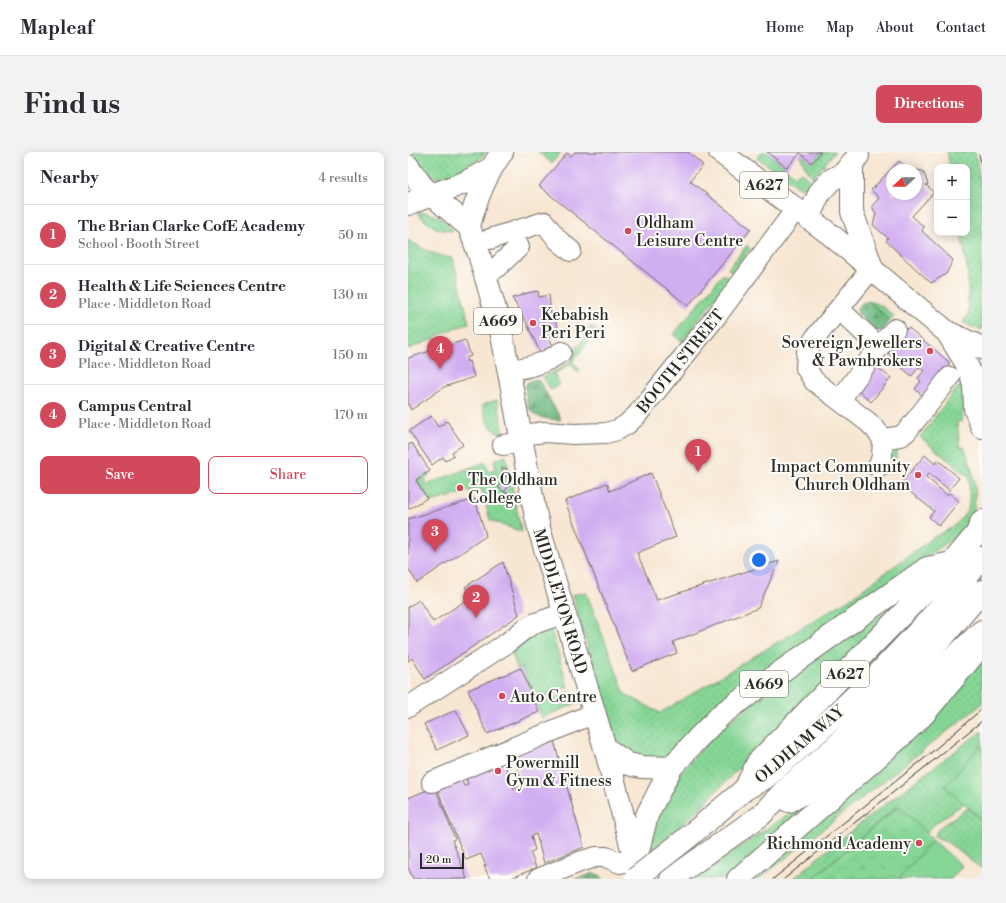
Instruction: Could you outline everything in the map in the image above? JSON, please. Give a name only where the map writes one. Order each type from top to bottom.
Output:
[{"type":"main road","name":"A627","points":[[720,152],[802,213],[872,268],[947,332],[982,348]]},
{"type":"main road","points":[[408,204],[433,196],[466,182],[496,160]]},
{"type":"main road","points":[[408,166],[422,186],[469,227],[476,201],[496,160]]},
{"type":"main road","name":"A627","points":[[802,213],[830,201],[839,188],[852,163]]},
{"type":"main road","name":"A627","points":[[852,163],[852,212],[872,268]]},
{"type":"main road","name":"MIDDLETON ROAD","points":[[469,227],[501,330],[509,370],[515,441],[540,532],[605,748],[636,873]]},
{"type":"main road","name":"A627","points":[[947,332],[971,374],[974,386],[975,409],[982,427]]},
{"type":"main road","name":"A627","points":[[745,789],[758,762],[952,563],[976,533],[982,521]]},
{"type":"main road","name":"OLDHAM WAY","points":[[636,873],[687,838],[745,789],[765,778],[819,732],[929,620],[982,558]]},
{"type":"main road","name":"A669","points":[[636,873],[647,815],[671,768],[723,713],[927,568],[952,563]]},
{"type":"main road","name":"OLDHAM WAY","points":[[671,879],[761,815],[784,791],[836,746],[942,638],[979,595]]},
{"type":"main road","name":"A627","points":[[761,815],[802,795],[836,769],[869,741],[982,631]]},
{"type":"main road","points":[[738,879],[898,739],[924,714],[975,653],[982,642]]},
{"type":"main road","points":[[605,748],[628,764],[641,767],[671,768]]},
{"type":"street","name":"BOOTH STREET","points":[[515,441],[546,432],[573,434],[606,433],[617,430],[626,425],[636,416],[802,213]]},
{"type":"street","points":[[490,239],[544,222],[558,240],[571,251]]},
{"type":"street","points":[[484,272],[495,269],[519,248]]},
{"type":"street","points":[[872,268],[815,338],[807,351],[806,368],[814,381],[868,422],[883,439],[882,457],[878,467]]},
{"type":"street","points":[[839,309],[879,346]]},
{"type":"street","points":[[842,401],[845,393],[879,346],[895,329]]},
{"type":"street","points":[[509,370],[535,366],[550,360],[561,352]]},
{"type":"street","points":[[883,439],[900,436],[907,431],[950,377]]},
{"type":"street","points":[[408,707],[507,643],[536,622],[565,613]]},
{"type":"street","points":[[432,782],[583,718],[595,715]]},
{"type":"street","points":[[538,879],[596,857],[606,857],[620,863],[636,873]]},
{"type":"green space","points":[[412,152],[486,152],[478,160],[460,172],[443,178],[429,174],[423,169],[417,162]]},
{"type":"green space","points":[[538,152],[561,152],[552,163]]},
{"type":"green space","points":[[762,152],[767,152],[795,176],[802,172],[810,182],[806,186],[800,188],[798,187],[757,158]]},
{"type":"green space","points":[[821,152],[835,152],[814,177],[812,177],[799,154],[812,162]]},
{"type":"green space","points":[[947,152],[975,152],[982,192],[982,330],[963,322],[968,316],[968,273],[962,236],[970,236],[970,164],[949,164]]},
{"type":"green space","points":[[417,212],[429,213],[442,219],[453,231],[442,230],[433,226],[424,220]]},
{"type":"green space","points":[[408,240],[435,254],[453,258],[469,323],[408,349]]},
{"type":"green space","points":[[747,245],[750,249],[732,272],[728,269]]},
{"type":"green space","points":[[723,274],[728,277],[726,283],[682,342],[674,334]]},
{"type":"green space","points":[[869,301],[880,305],[894,316],[890,320]]},
{"type":"green space","points":[[869,301],[890,320],[882,331],[876,331],[858,314],[857,308],[862,303]]},
{"type":"green space","points":[[591,326],[597,331],[572,362],[580,369],[578,372],[570,364],[554,374],[560,385],[551,390],[543,377],[556,371],[572,360],[568,356],[580,344]]},
{"type":"green space","points":[[538,379],[561,419],[542,418],[536,416],[529,409],[525,386],[529,381]]},
{"type":"green space","points":[[964,384],[966,404],[962,421],[957,422],[960,447],[964,447],[973,474],[975,485],[975,505],[968,523],[963,529],[942,546],[775,665],[668,755],[656,759],[646,759],[624,752],[614,734],[572,595],[586,592],[625,694],[660,713],[851,598],[935,536],[945,532],[959,522],[966,513],[969,505],[969,477],[920,437],[955,390]]},
{"type":"green space","points":[[497,400],[504,434],[494,430],[488,424],[482,405]]},
{"type":"green space","points":[[898,442],[896,459],[888,474],[885,471],[894,443]]},
{"type":"green space","points":[[506,456],[522,532],[490,520],[481,488],[431,502],[416,480],[428,473],[429,475],[424,480],[427,485],[485,462],[488,471],[496,469],[494,460]]},
{"type":"green space","points":[[907,596],[690,818],[647,855],[648,842],[672,782],[722,727],[746,708]]},
{"type":"green space","points":[[549,624],[568,686],[535,701],[522,668],[518,670],[510,649]]},
{"type":"green space","points":[[982,657],[982,704],[759,879],[752,879]]},
{"type":"green space","points":[[570,692],[576,703],[542,718],[537,705]]},
{"type":"green space","points":[[982,731],[982,745],[945,786],[964,803],[936,823],[926,833],[898,806],[812,879],[793,879],[862,822]]},
{"type":"green space","points":[[982,745],[982,820],[945,786]]},
{"type":"green space","points":[[831,783],[728,879],[692,879],[800,806]]},
{"type":"green space","points":[[899,806],[933,840],[898,879],[812,879]]},
{"type":"green space","points":[[968,808],[982,820],[982,869],[947,842],[934,836],[940,827]]},
{"type":"green space","points":[[933,840],[962,866],[951,879],[898,879]]},
{"type":"green space","points":[[594,873],[601,876],[603,879],[575,879]]},
{"type":"building","points":[[575,152],[688,152],[703,165],[690,181],[751,229],[688,306],[539,186],[567,153],[571,156]]},
{"type":"building","points":[[767,152],[821,152],[812,163],[800,153],[787,168]]},
{"type":"building","points":[[923,171],[928,184],[926,185],[934,192],[912,216],[924,227],[922,231],[953,260],[946,274],[931,283],[886,241],[888,238],[873,225],[876,214],[872,206],[879,198],[871,190],[886,174],[886,200],[922,200]]},
{"type":"building","points":[[538,291],[539,297],[549,295],[551,313],[558,327],[551,330],[553,335],[549,338],[553,345],[540,352],[525,320],[512,298]]},
{"type":"building","points":[[909,328],[949,362],[949,365],[924,397],[915,389],[921,381],[918,378],[924,371],[919,367],[912,376],[887,352],[906,329]]},
{"type":"building","points":[[465,340],[471,356],[466,358],[467,362],[469,361],[474,377],[444,387],[411,410],[408,404],[408,358]]},
{"type":"building","points":[[877,367],[891,378],[871,402],[858,390]]},
{"type":"building","points":[[431,416],[438,427],[447,421],[463,445],[452,452],[454,455],[445,461],[443,457],[432,465],[409,431]]},
{"type":"building","points":[[412,443],[430,471],[416,480],[427,498],[409,509],[408,445]]},
{"type":"building","points":[[925,455],[935,464],[938,460],[959,478],[949,490],[929,473],[926,477],[947,495],[949,493],[959,501],[939,526],[929,517],[934,511],[900,484]]},
{"type":"building","points":[[502,468],[506,468],[508,476],[503,477]]},
{"type":"building","points":[[651,473],[676,537],[637,553],[657,600],[779,561],[758,608],[673,642],[677,653],[632,671],[565,501],[607,483],[610,491]]},
{"type":"building","points":[[504,481],[509,486],[504,492],[498,487]]},
{"type":"building","points":[[506,492],[512,497],[506,503],[501,498]]},
{"type":"building","points":[[475,499],[486,536],[417,583],[408,568],[408,519]]},
{"type":"building","points":[[503,562],[519,615],[425,679],[412,658],[408,661],[408,607],[419,600],[433,622],[471,597],[465,587]]},
{"type":"building","name":"Auto Centre","points":[[521,668],[539,712],[487,734],[468,690]]},
{"type":"building","points":[[456,710],[469,735],[437,750],[424,724]]},
{"type":"building","points":[[554,741],[584,847],[544,863],[536,834],[531,836],[535,850],[530,852],[536,868],[509,879],[490,879],[484,866],[486,866],[481,854],[466,860],[437,787],[460,778],[464,786],[468,784],[465,775],[503,760],[514,789],[523,786],[514,756]]},
{"type":"building","points":[[435,787],[455,839],[452,840],[467,879],[413,879],[408,867],[408,798]]},
{"type":"tram line","points":[[979,152],[982,171]]},
{"type":"tram line","points":[[773,879],[926,757],[982,709]]},
{"type":"tram line","points":[[784,879],[982,721]]},
{"type":"place","name":"Oldham Leisure Centre","points":[[628,231]]},
{"type":"place","name":"Kebabish Peri Peri","points":[[533,323]]},
{"type":"place","name":"Sovereign Jewellers & Pawnbrokers","points":[[930,351]]},
{"type":"place","name":"Campus Central","points":[[440,369]]},
{"type":"place","name":"The Brian Clarke CofE Academy","points":[[698,472]]},
{"type":"place","name":"Impact Community Church Oldham","points":[[918,475]]},
{"type":"place","name":"The Oldham College","points":[[460,488]]},
{"type":"place","name":"Digital & Creative Centre","points":[[435,552]]},
{"type":"place","name":"Health & Life Sciences Centre","points":[[476,618]]},
{"type":"place","name":"Auto Centre","points":[[502,696]]},
{"type":"place","name":"Powermill Gym & Fitness","points":[[498,771]]},
{"type":"place","name":"Richmond Academy","points":[[919,843]]}]
